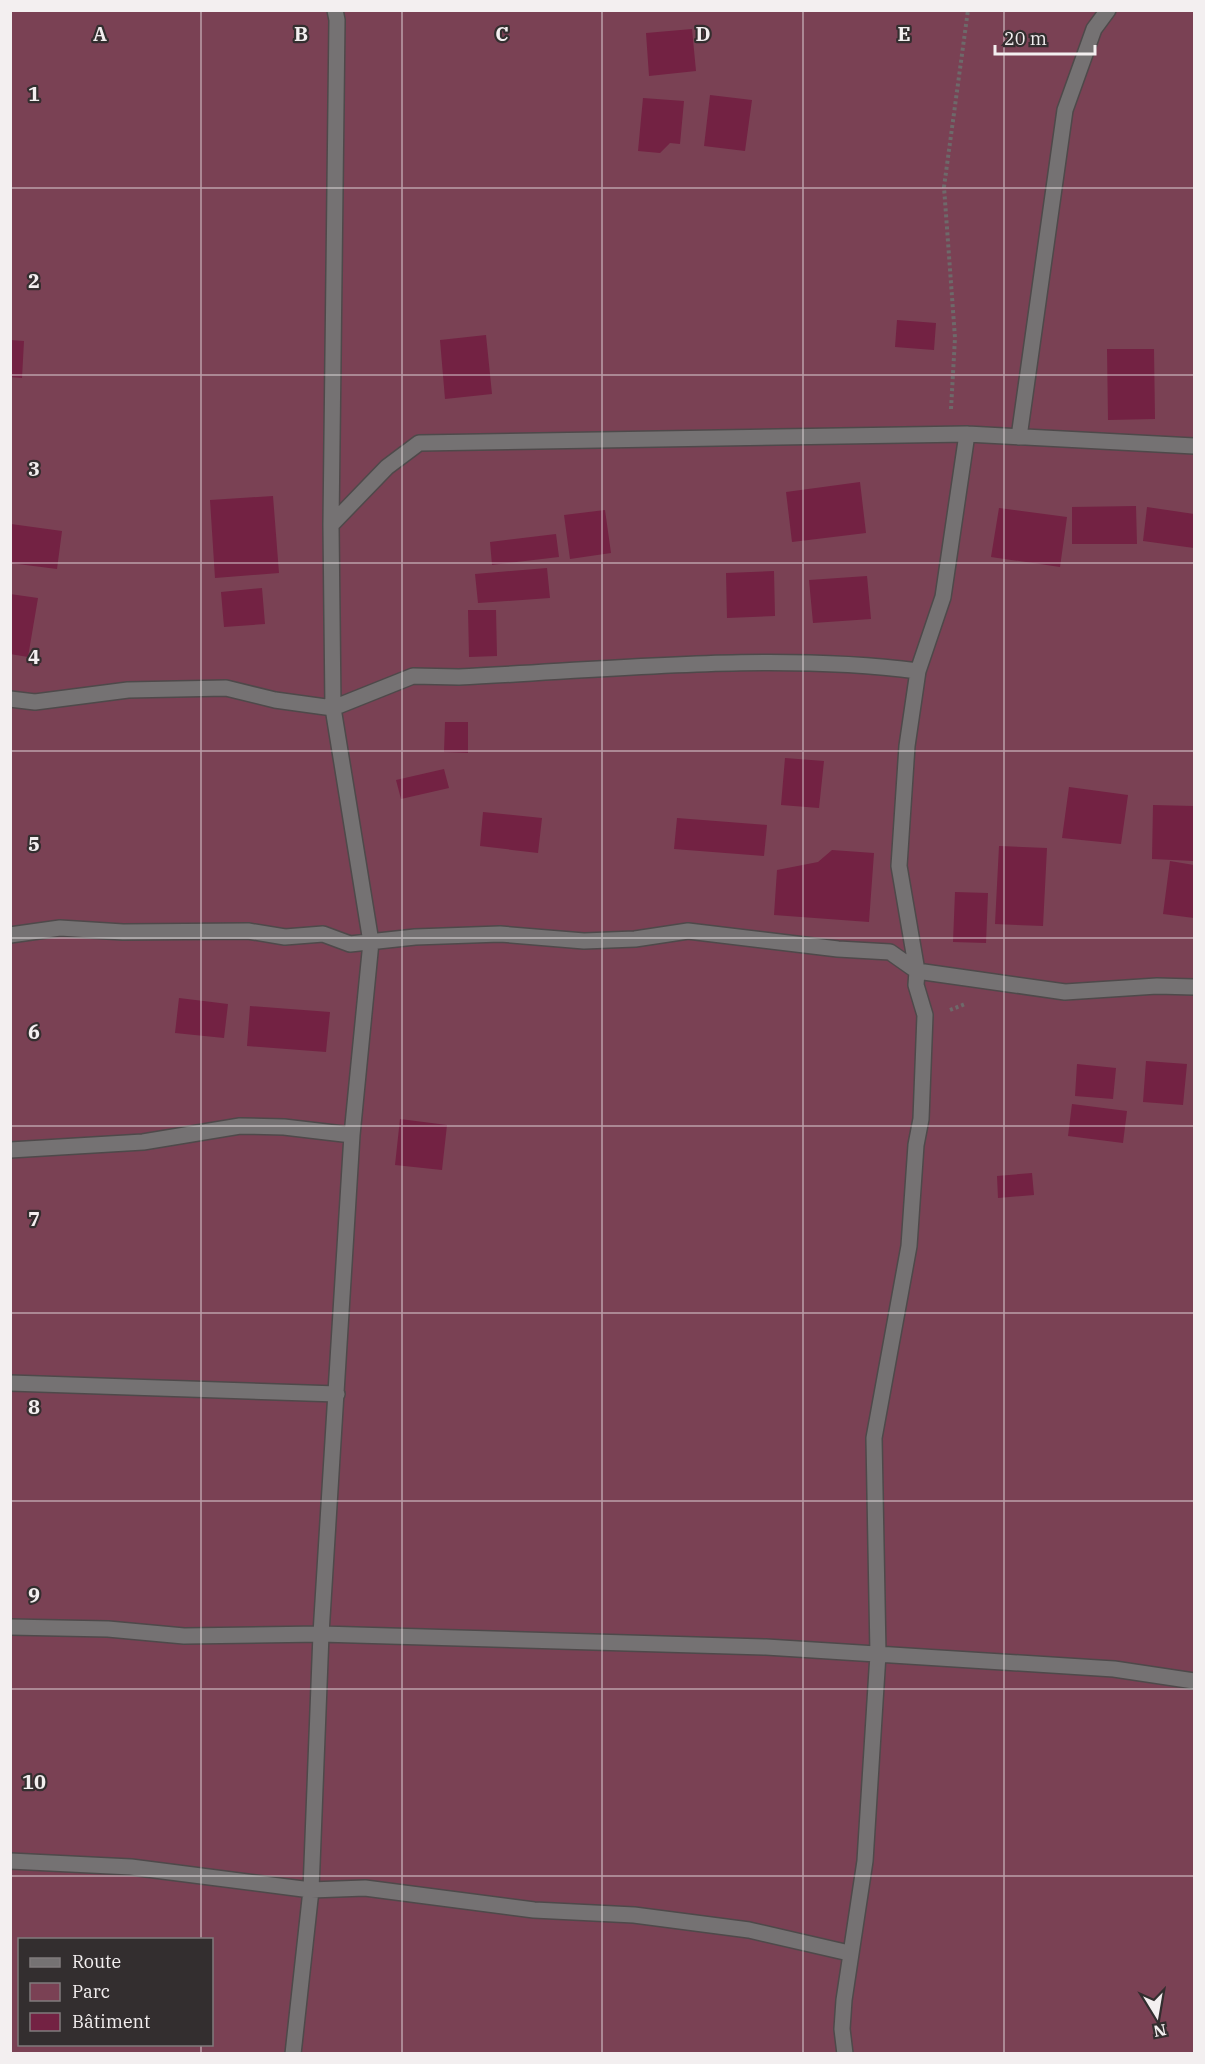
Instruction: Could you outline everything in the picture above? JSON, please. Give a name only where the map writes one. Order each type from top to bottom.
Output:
[{"type":"street","points":[[292,2054],[311,1890],[321,1634],[352,1135],[371,942],[333,708],[331,525],[338,20],[335,10]]},
{"type":"street","points":[[1019,437],[1065,110],[1094,29],[1108,10]]},
{"type":"street","points":[[331,525],[387,467],[418,443],[967,434],[1194,446]]},
{"type":"street","points":[[845,2054],[843,2029],[849,1953],[865,1861],[878,1654],[874,1547],[874,1438],[909,1246],[915,1195],[925,1015],[916,985],[917,971],[899,866],[907,746],[918,671],[943,597],[967,434]]},
{"type":"street","points":[[10,699],[35,702],[128,690],[226,688],[275,700],[333,708],[413,676],[769,664],[860,664],[918,671]]},
{"type":"street","points":[[10,935],[60,928],[123,932],[248,931],[285,937],[323,933],[350,944],[415,937],[500,934],[584,941],[635,939],[688,931],[817,947],[890,952],[917,971],[1065,992],[1157,986],[1194,987]]},
{"type":"street","points":[[10,1150],[143,1142],[240,1126],[284,1127],[352,1135]]},
{"type":"street","points":[[10,1383],[337,1394]]},
{"type":"street","points":[[10,1627],[108,1629],[184,1636],[321,1634],[766,1647],[1114,1669],[1194,1681]]},
{"type":"street","points":[[10,1861],[131,1867],[311,1890],[365,1888],[434,1896],[490,1906],[575,1914],[634,1915],[713,1924],[849,1953]]},
{"type":"path","points":[[949,434],[955,338],[944,187],[968,10]]},
{"type":"path","points":[[946,1013],[953,1007],[972,1003]]},
{"type":"green space","points":[[11,11],[1194,11],[1194,2053],[11,2054]]},
{"type":"building","points":[[692,29],[696,71],[649,76],[646,33]]},
{"type":"building","points":[[710,95],[752,100],[745,151],[704,146]]},
{"type":"building","points":[[643,98],[684,101],[680,144],[670,143],[660,153],[638,151]]},
{"type":"building","points":[[897,320],[936,323],[934,350],[895,347]]},
{"type":"building","points":[[486,335],[492,394],[445,399],[440,340]]},
{"type":"building","points":[[10,340],[24,341],[22,378],[10,377]]},
{"type":"building","points":[[1107,349],[1154,349],[1155,419],[1108,420]]},
{"type":"building","points":[[860,482],[866,533],[792,542],[786,492]]},
{"type":"building","points":[[273,496],[279,573],[215,578],[210,500]]},
{"type":"building","points":[[1136,506],[1137,544],[1072,544],[1072,507]]},
{"type":"building","points":[[1147,507],[1194,514],[1194,548],[1143,541]]},
{"type":"building","points":[[999,508],[1067,517],[1060,567],[991,557]]},
{"type":"building","points":[[605,510],[611,553],[570,559],[564,515]]},
{"type":"building","points":[[11,524],[62,531],[57,569],[10,563]]},
{"type":"building","points":[[556,534],[559,557],[492,565],[490,542]]},
{"type":"building","points":[[547,568],[550,598],[478,603],[475,574]]},
{"type":"building","points":[[774,571],[775,616],[727,618],[726,573]]},
{"type":"building","points":[[867,576],[871,619],[813,623],[809,580]]},
{"type":"building","points":[[262,588],[265,624],[224,627],[221,592]]},
{"type":"building","points":[[10,594],[38,598],[28,657],[10,654]]},
{"type":"building","points":[[468,610],[496,610],[497,656],[469,657]]},
{"type":"building","points":[[445,722],[468,722],[468,753],[444,752]]},
{"type":"building","points":[[785,758],[824,761],[819,808],[781,805]]},
{"type":"building","points":[[444,769],[449,788],[401,799],[396,780]]},
{"type":"building","points":[[1069,787],[1128,795],[1121,844],[1062,838]]},
{"type":"building","points":[[1153,805],[1194,806],[1194,861],[1152,859]]},
{"type":"building","points":[[483,812],[542,818],[538,853],[480,846]]},
{"type":"building","points":[[677,818],[767,825],[764,856],[674,849]]},
{"type":"building","points":[[999,846],[1047,848],[1043,926],[995,924]]},
{"type":"building","points":[[832,850],[874,853],[869,922],[774,915],[777,870],[818,862]]},
{"type":"building","points":[[1170,861],[1194,865],[1194,918],[1163,914]]},
{"type":"building","points":[[955,892],[988,893],[986,943],[953,942]]},
{"type":"building","points":[[179,998],[228,1004],[224,1038],[175,1033]]},
{"type":"building","points":[[250,1006],[330,1012],[326,1052],[247,1046]]},
{"type":"building","points":[[1146,1061],[1187,1064],[1183,1105],[1143,1102]]},
{"type":"building","points":[[1077,1064],[1116,1068],[1113,1099],[1075,1096]]},
{"type":"building","points":[[1072,1104],[1127,1111],[1123,1143],[1068,1136]]},
{"type":"building","points":[[400,1119],[447,1125],[442,1170],[395,1165]]},
{"type":"building","points":[[1032,1173],[1034,1195],[998,1198],[997,1176]]}]
